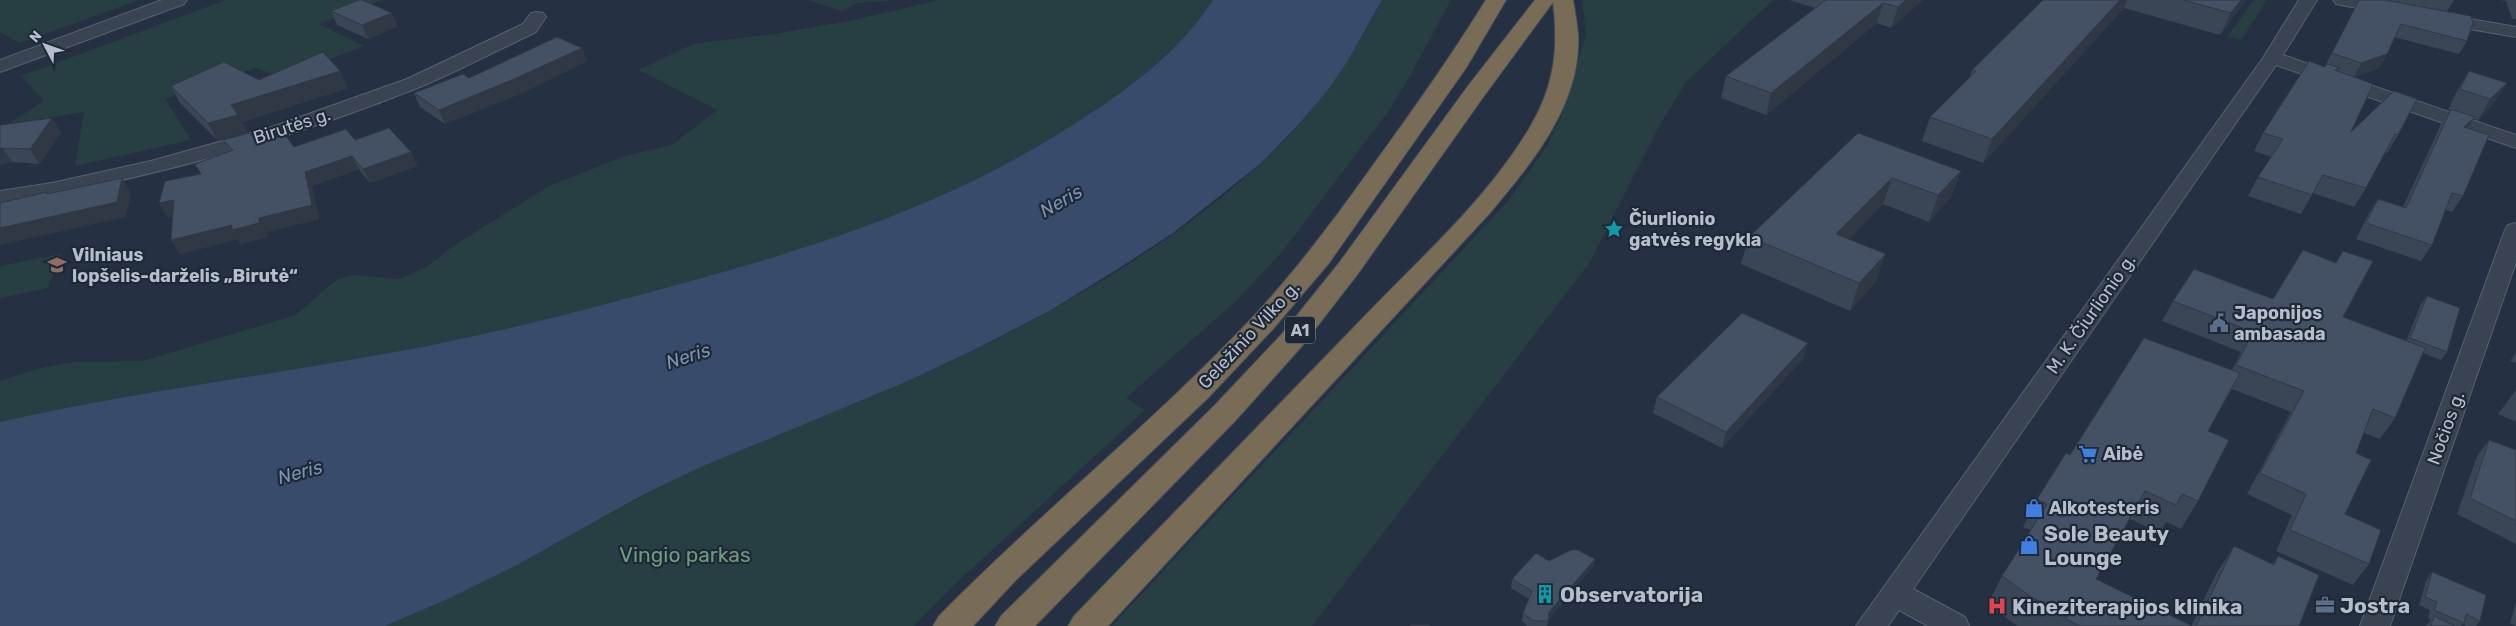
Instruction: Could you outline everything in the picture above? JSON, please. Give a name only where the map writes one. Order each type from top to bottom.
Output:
[{"type":"highway","points":[[1455,68],[1469,16],[1477,0]]},
{"type":"highway","name":"Geležinio Vilko g.","points":[[952,626],[1004,571],[1198,391],[1263,323],[1320,257],[1455,68],[1496,0]]},
{"type":"highway","name":"Geležinio Vilko g.","points":[[1013,626],[1225,412],[1292,340],[1348,269],[1476,91],[1545,0]]},
{"type":"highway","points":[[1086,626],[1458,234],[1517,166],[1544,124],[1563,76],[1568,36],[1563,0]]},
{"type":"street","points":[[0,66],[178,0]]},
{"type":"street","name":"M. K. Čiurlionio g.","points":[[1871,626],[2272,57],[2308,0]]},
{"type":"street","points":[[2342,0],[2410,13]]},
{"type":"street","points":[[2429,16],[2516,32]]},
{"type":"street","name":"Birutės g.","points":[[0,197],[102,179],[197,156],[314,119],[446,69],[530,28],[538,18]]},
{"type":"street","points":[[2272,57],[2516,142]]},
{"type":"street","name":"Nočios g.","points":[[2380,624],[2516,230]]},
{"type":"street","points":[[1894,593],[1954,626]]},
{"type":"green space","points":[[0,0],[139,0],[20,43],[0,32]]},
{"type":"green space","points":[[226,0],[382,0],[319,24],[364,46],[283,77],[255,68],[165,99],[191,140],[75,166],[84,112],[8,124],[44,101],[21,76]]},
{"type":"green space","points":[[809,0],[896,0],[857,3],[842,11]]},
{"type":"green space","points":[[939,0],[1213,0],[1185,36],[1168,53],[1133,83],[1077,122],[1032,150],[986,175],[938,197],[841,236],[741,268],[502,330],[389,353],[0,422],[0,381],[40,368],[75,362],[143,361],[296,315],[339,279],[353,275],[400,279],[428,266],[452,247],[547,187],[625,156],[672,145],[717,110],[639,70],[693,44],[774,34],[854,20]]},
{"type":"green space","name":"Vingio parkas","points":[[1382,0],[1451,0],[1388,112],[1281,253],[1236,301],[1126,398],[1145,410],[956,583],[914,626],[385,626],[484,582],[697,469],[959,358],[1064,303],[1116,272],[1215,203],[1259,165],[1298,125],[1322,96],[1364,33]]},
{"type":"green space","points":[[1582,0],[1773,0],[1685,83],[1657,130],[1590,262],[1312,626],[1112,626],[1508,201],[1547,146],[1562,114],[1586,35]]},
{"type":"green space","points":[[2254,0],[2267,0],[2241,40],[2227,37]]},
{"type":"green space","points":[[61,254],[48,288],[0,298],[0,266]]},
{"type":"water","name":"Neris","points":[[1213,0],[1382,0],[1347,62],[1327,91],[1298,125],[1261,163],[1173,233],[1051,310],[978,348],[908,381],[701,467],[641,496],[515,566],[450,598],[385,626],[0,626],[0,422],[96,402],[429,346],[663,289],[751,264],[848,233],[943,195],[989,173],[1034,149],[1077,122],[1134,83],[1169,53],[1200,19]]},
{"type":"building","points":[[359,0],[392,13],[362,25],[331,11]]},
{"type":"building","points":[[1826,0],[1906,0],[1898,7],[1883,3],[1771,93],[1726,76]]},
{"type":"building","points":[[2043,0],[2120,0],[1992,139],[1930,117],[1976,71],[1972,70]]},
{"type":"building","points":[[2183,0],[2241,0],[2231,13]]},
{"type":"building","points":[[2359,0],[2385,0],[2471,16],[2473,23],[2467,41],[2401,24],[2387,54],[2361,63],[2332,53]]},
{"type":"building","points":[[557,37],[582,48],[439,110],[414,93],[463,74],[469,78]]},
{"type":"building","points":[[323,52],[340,71],[231,105],[238,115],[208,123],[171,86],[224,62],[259,80]]},
{"type":"building","points":[[2309,61],[2325,67],[2327,64],[2340,68],[2335,70],[2373,84],[2351,132],[2394,91],[2417,99],[2398,135],[2395,134],[2366,188],[2323,175],[2312,195],[2258,177],[2283,139],[2263,133]]},
{"type":"building","points":[[2469,71],[2507,83],[2490,99],[2460,89]]},
{"type":"building","points":[[2451,109],[2475,117],[2464,127],[2489,135],[2463,196],[2452,193],[2432,245],[2366,223],[2378,199],[2406,208]]},
{"type":"building","points":[[52,118],[30,149],[0,148],[0,125]]},
{"type":"building","points":[[389,128],[411,152],[363,169],[352,156],[305,172],[312,205],[259,218],[259,223],[232,230],[232,225],[171,240],[174,200],[159,203],[165,181],[201,174],[195,164],[233,150],[223,140],[250,133],[258,144],[285,135],[294,147],[346,129],[355,140]]},
{"type":"building","points":[[1858,133],[1961,171],[1938,195],[1892,178],[1836,234],[1886,254],[1859,283],[1749,237]]},
{"type":"building","points":[[122,178],[117,202],[0,228],[0,203]]},
{"type":"building","points":[[2303,250],[2336,263],[2343,251],[2373,261],[2343,317],[2425,348],[2395,418],[2373,409],[2356,453],[2371,460],[2345,514],[2381,530],[2369,564],[2290,530],[2306,494],[2260,473],[2304,391],[2236,365],[2253,332],[2173,301],[2194,269],[2273,299]]},
{"type":"building","points":[[2427,296],[2460,308],[2447,352],[2410,338]]},
{"type":"building","points":[[1742,313],[1808,343],[1726,432],[1657,397]]},
{"type":"building","points":[[2144,338],[2240,373],[2208,431],[2229,440],[2198,501],[2182,494],[2176,505],[2145,491],[2096,579],[2192,626],[2080,626],[2066,619],[2067,616],[2033,598],[2002,576],[2047,504],[2037,499],[2066,453],[2070,455]]},
{"type":"building","points":[[2489,440],[2516,450],[2516,521],[2470,498]]},
{"type":"building","points":[[2234,546],[2274,565],[2278,556],[2319,575],[2299,626],[2196,626]]},
{"type":"building","name":"Observatorija","points":[[1571,550],[1578,550],[1595,559],[1549,612],[1548,621],[1532,620],[1523,613],[1532,591],[1512,579],[1536,553],[1549,561]]},
{"type":"building","points":[[2432,572],[2486,595],[2480,621],[2466,614],[2464,623],[2434,610],[2437,602],[2425,597]]},
{"type":"building","points":[[2434,616],[2455,626],[2431,626]]},
{"type":"building","points":[[1429,625],[1431,626],[1409,626]]},
{"type":"place","name":"Čiurlionio gatvės regykla","points":[[1614,229]]},
{"type":"place","name":"Vilniaus lopšelis-darželis „Birutė“","points":[[57,265]]},
{"type":"place","name":"Japonijos ambasada","points":[[2219,323]]},
{"type":"place","name":"Aibė","points":[[2088,454]]},
{"type":"place","name":"Alkotesteris","points":[[2034,508]]},
{"type":"place","name":"Sole Beauty Lounge","points":[[2029,545]]},
{"type":"place","name":"Observatorija","points":[[1545,594]]},
{"type":"place","name":"Jostra","points":[[2325,605]]},
{"type":"place","name":"Kineziterapijos klinika","points":[[1997,606]]}]
